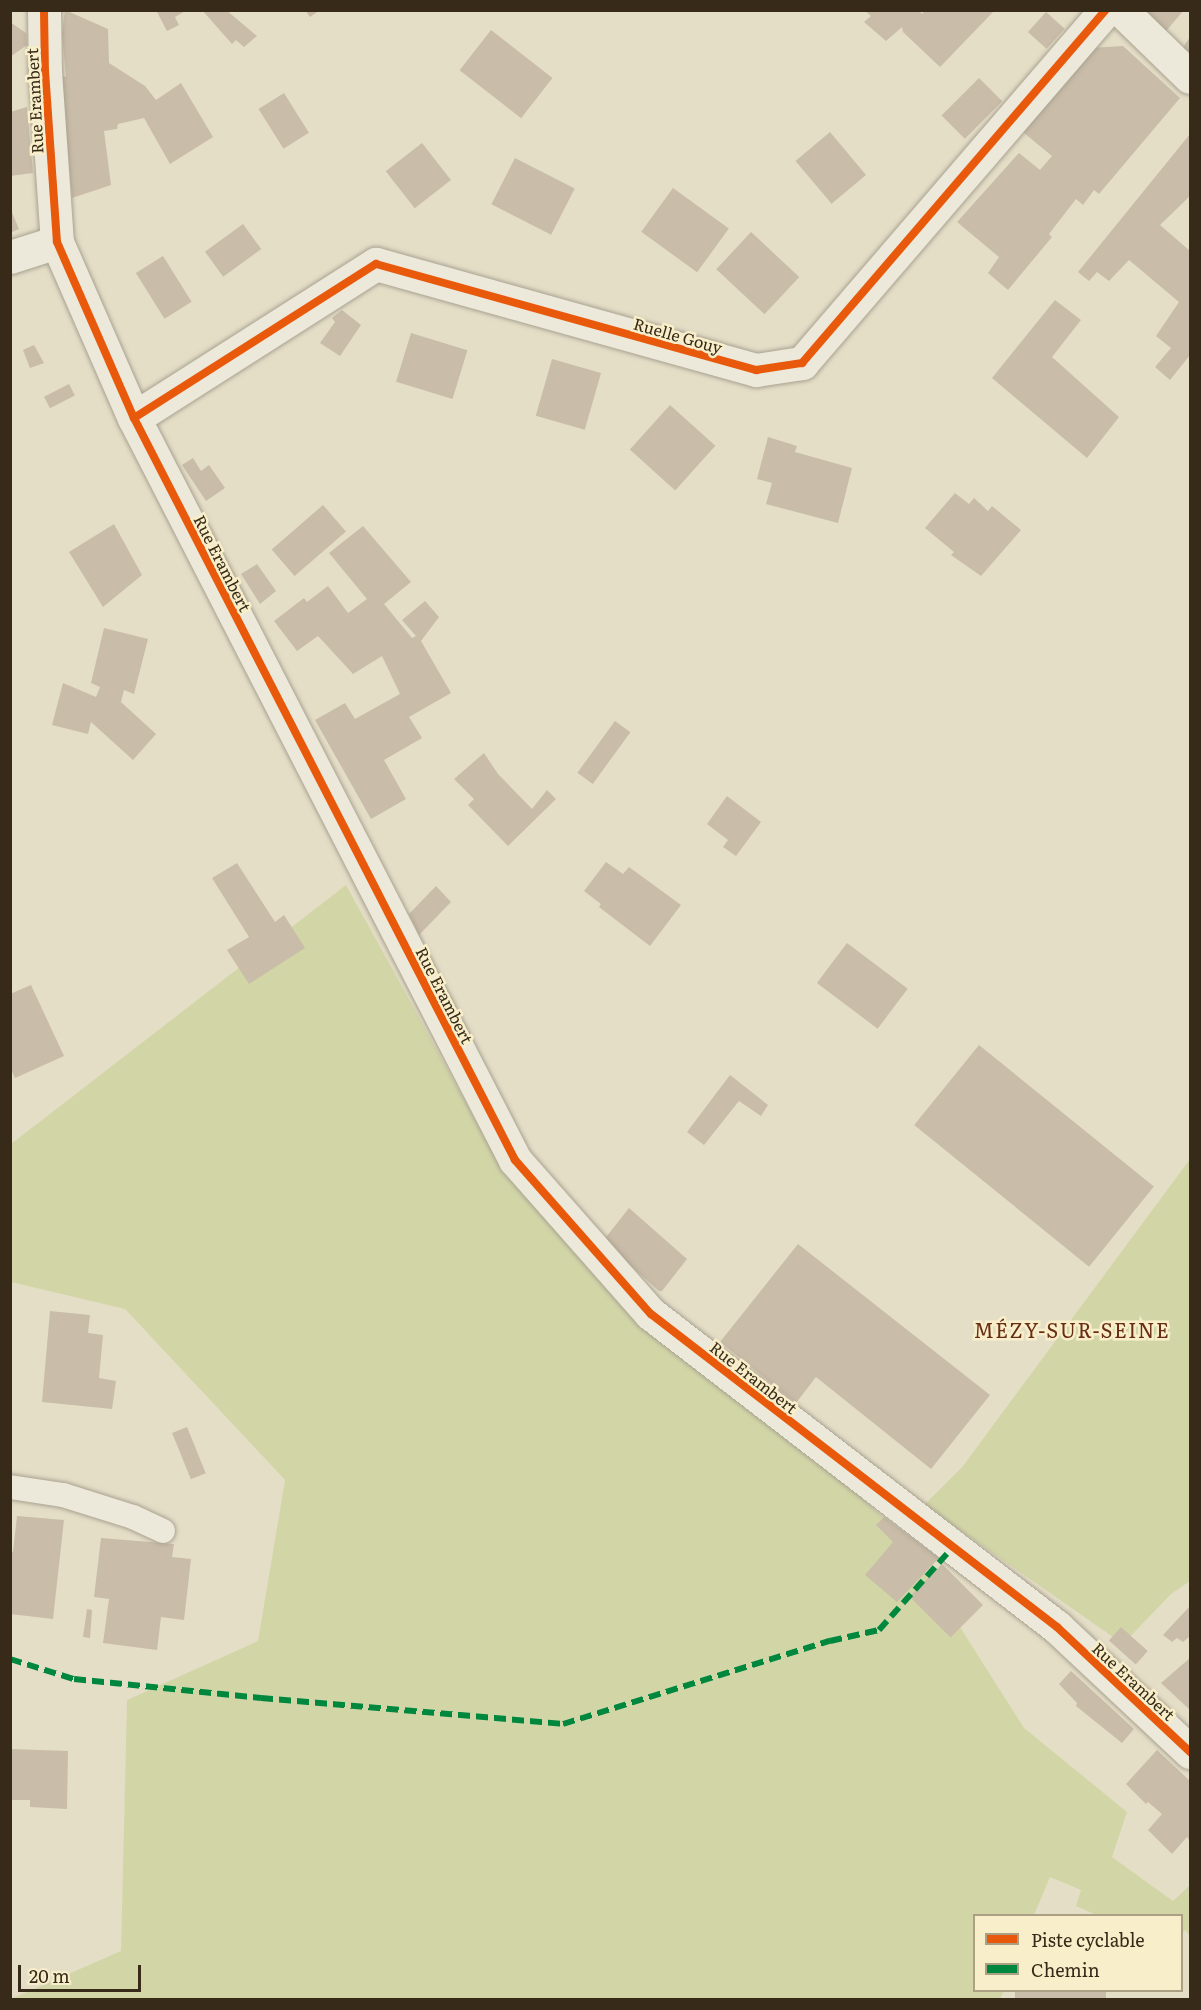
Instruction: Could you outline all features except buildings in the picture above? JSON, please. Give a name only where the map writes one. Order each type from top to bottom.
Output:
[{"type":"street","name":"Rue Erambert","points":[[44,10],[45,71],[57,242],[134,418],[515,1160],[651,1314],[1057,1627],[1191,1752]]},
{"type":"street","name":"Ruelle Gouy","points":[[134,418],[376,264],[756,370],[802,363],[1106,10]]},
{"type":"street","points":[[1121,10],[1191,76]]},
{"type":"street","points":[[10,257],[57,242]]},
{"type":"lane","points":[[10,1486],[63,1495],[134,1517],[163,1531]]},
{"type":"green space","points":[[346,885],[504,1172],[901,1534],[1024,1728],[1127,1812],[1112,1857],[1173,1901],[1190,1885],[1190,1936],[1185,1930],[1183,1933],[1183,1914],[1094,1914],[1076,1906],[1081,1890],[1050,1877],[1034,1914],[973,1914],[973,1992],[1004,1992],[1000,1999],[11,1999],[121,1951],[127,1700],[258,1641],[285,1480],[125,1309],[11,1282],[11,1144]]},
{"type":"green space","points":[[1190,1159],[1190,1581],[1171,1594],[1123,1644],[924,1505],[963,1466]]},
{"type":"marked path","points":[[10,1659],[74,1679],[563,1724],[830,1641],[879,1630],[953,1547]]},
{"type":"cycle path","points":[[44,10],[45,71],[57,242],[134,418],[515,1160],[651,1314],[1057,1627],[1190,1752]]},
{"type":"cycle path","points":[[134,418],[376,264],[756,370],[802,363],[1106,10]]},
{"type":"district","name":"MÉZY-SUR-SEINE","points":[[1072,1329]]}]
